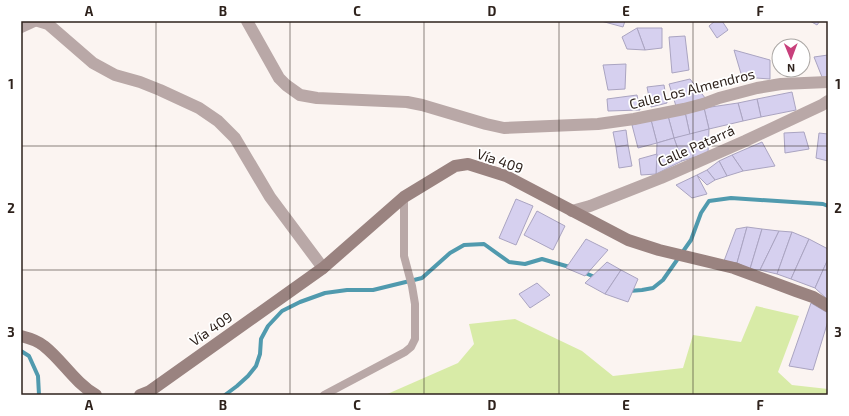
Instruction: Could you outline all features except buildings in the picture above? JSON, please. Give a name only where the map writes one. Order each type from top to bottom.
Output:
[{"type":"street","points":[[21,27],[34,21]]},
{"type":"street","points":[[38,21],[48,24],[94,63],[115,76],[140,82],[160,90],[199,108],[218,121],[235,138],[270,197],[323,268]]},
{"type":"street","name":"Calle Los Almendros","points":[[247,21],[279,78],[300,95],[317,98],[407,102],[504,128],[614,122],[702,104],[757,88],[781,84],[828,82]]},
{"type":"street","name":"Calle Patarrá","points":[[572,211],[590,206],[661,178],[828,101]]},
{"type":"street","name":"Vía 409","points":[[140,395],[150,391],[323,268],[404,197],[455,166],[468,164],[506,176],[628,240],[659,250],[734,268],[812,297],[828,306]]},
{"type":"street","points":[[21,336],[43,345],[70,371],[86,390],[96,395]]},
{"type":"lane","points":[[324,395],[405,352],[411,347],[414,339],[415,304],[404,256],[404,197]]},
{"type":"green space","points":[[756,306],[799,316],[778,372],[792,385],[828,389],[828,395],[385,395],[458,363],[474,344],[469,324],[515,319],[582,351],[613,376],[683,368],[693,335],[741,342]]},
{"type":"waterway","points":[[629,291],[653,288],[663,280],[691,240],[701,213],[709,201],[731,198],[823,204],[828,206]]},
{"type":"waterway","points":[[225,395],[248,376],[256,366],[260,354],[261,339],[268,326],[282,311],[300,302],[325,293],[347,290],[373,290],[422,278],[450,253],[464,245],[484,244],[509,262],[525,264],[542,259],[573,268]]},
{"type":"waterway","points":[[583,272],[597,278]]},
{"type":"waterway","points":[[21,351],[29,356],[38,376],[39,395]]}]
